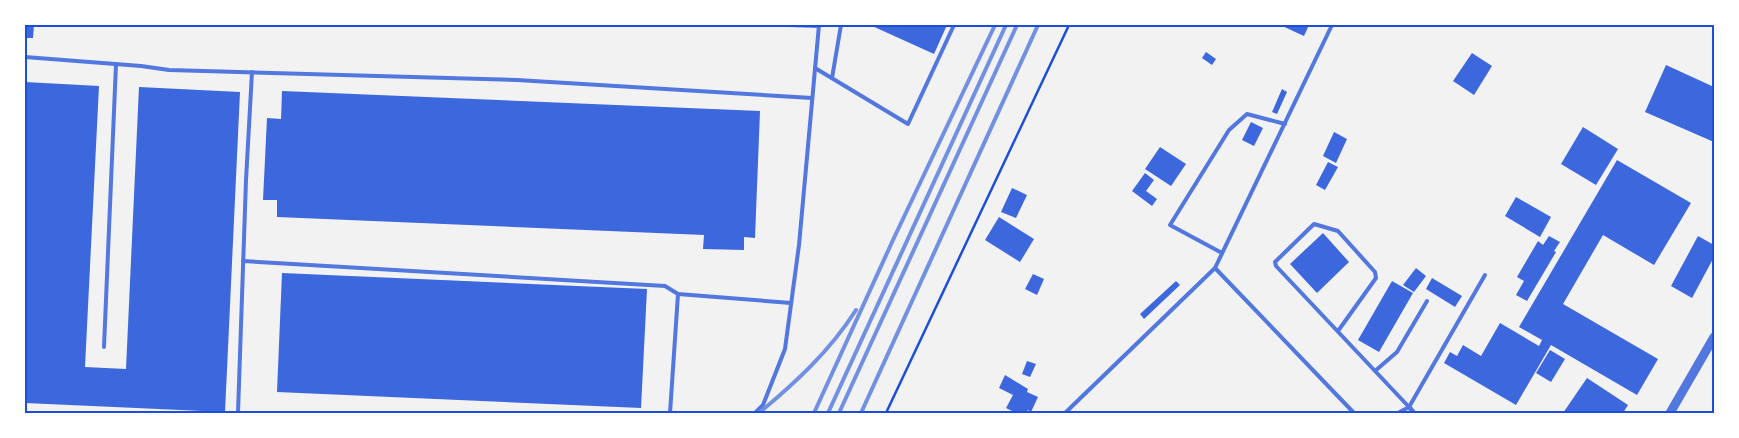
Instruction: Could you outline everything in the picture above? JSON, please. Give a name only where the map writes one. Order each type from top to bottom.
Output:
[{"type":"street","points":[[1670,413],[1714,337]]},
{"type":"street","points":[[1409,407],[1414,413]]},
{"type":"lane","points":[[755,413],[763,405],[785,349],[799,245],[819,26],[789,25]]},
{"type":"lane","points":[[832,78],[841,25]]},
{"type":"lane","points":[[815,68],[908,124],[954,25]]},
{"type":"lane","points":[[1065,413],[1215,268],[1332,25]]},
{"type":"lane","points":[[25,57],[169,70],[516,80],[812,98]]},
{"type":"lane","points":[[104,347],[116,64]]},
{"type":"lane","points":[[238,413],[246,180],[252,72]]},
{"type":"lane","points":[[1222,252],[1170,225],[1229,130],[1247,114],[1285,124]]},
{"type":"lane","points":[[1338,331],[1376,278],[1375,272],[1338,230],[1314,224],[1275,262],[1276,266],[1409,407]]},
{"type":"lane","points":[[243,261],[665,286],[678,294],[791,303]]},
{"type":"lane","points":[[1215,268],[1354,413]]},
{"type":"lane","points":[[1398,413],[1409,407],[1485,275]]},
{"type":"lane","points":[[670,413],[678,294]]},
{"type":"lane","points":[[1375,371],[1397,352],[1427,301]]},
{"type":"path","points":[[886,413],[1069,25]]},
{"type":"building","points":[[25,25],[34,25],[33,38],[25,38]]},
{"type":"building","points":[[870,25],[947,25],[934,54]]},
{"type":"building","points":[[1280,25],[1309,25],[1304,36]]},
{"type":"building","points":[[1206,52],[1216,59],[1212,65],[1202,58]]},
{"type":"building","points":[[1472,53],[1492,66],[1474,95],[1453,81]]},
{"type":"building","points":[[1666,65],[1714,87],[1714,142],[1645,112]]},
{"type":"building","points":[[25,82],[99,86],[85,367],[126,369],[139,87],[240,92],[225,412],[25,403]]},
{"type":"building","points":[[1282,89],[1287,92],[1277,114],[1272,112]]},
{"type":"building","points":[[282,91],[760,111],[755,238],[744,237],[744,250],[703,249],[704,235],[277,217],[277,200],[263,200],[267,118],[281,119]]},
{"type":"building","points":[[1251,122],[1263,128],[1254,146],[1242,140]]},
{"type":"building","points":[[1583,127],[1618,149],[1596,185],[1561,164]]},
{"type":"building","points":[[1334,132],[1347,139],[1336,163],[1323,156]]},
{"type":"building","points":[[1160,147],[1186,164],[1171,186],[1145,169]]},
{"type":"building","points":[[1617,160],[1691,203],[1654,265],[1603,235],[1563,304],[1658,359],[1637,395],[1551,345],[1516,405],[1444,363],[1450,352],[1457,356],[1463,345],[1481,356],[1500,323],[1539,346],[1542,340],[1519,327]]},
{"type":"building","points":[[1328,162],[1338,167],[1325,190],[1316,185]]},
{"type":"building","points":[[1145,173],[1154,180],[1146,191],[1157,199],[1152,206],[1132,191]]},
{"type":"building","points":[[1012,188],[1027,195],[1016,218],[1001,212]]},
{"type":"building","points":[[1516,197],[1551,217],[1540,237],[1505,216]]},
{"type":"building","points":[[999,217],[1034,239],[1020,262],[985,240]]},
{"type":"building","points":[[1323,233],[1349,262],[1317,293],[1290,264]]},
{"type":"building","points":[[1549,236],[1560,242],[1527,301],[1516,295],[1524,281],[1517,277],[1538,241],[1543,245]]},
{"type":"building","points":[[1698,236],[1714,245],[1714,257],[1692,298],[1671,286]]},
{"type":"building","points":[[1416,268],[1426,276],[1414,292],[1403,285]]},
{"type":"building","points":[[282,273],[647,289],[641,408],[277,392]]},
{"type":"building","points":[[1033,274],[1044,279],[1037,295],[1025,289]]},
{"type":"building","points":[[1432,278],[1462,296],[1455,307],[1426,289]]},
{"type":"building","points":[[1176,281],[1180,285],[1144,319],[1140,314]]},
{"type":"building","points":[[1392,281],[1413,293],[1379,352],[1358,340]]},
{"type":"building","points":[[1550,350],[1565,359],[1551,382],[1536,373]]},
{"type":"building","points":[[1027,361],[1036,364],[1030,377],[1022,374]]},
{"type":"building","points":[[1005,375],[1028,389],[1027,392],[1038,397],[1031,412],[1028,410],[1026,413],[1016,413],[1006,408],[1013,395],[999,388]]},
{"type":"building","points":[[1587,378],[1628,405],[1623,413],[1563,413]]},
{"type":"railway","points":[[814,413],[893,240],[995,25]]},
{"type":"railway","points":[[828,413],[1006,25]]},
{"type":"railway","points":[[839,413],[1017,25]]},
{"type":"railway","points":[[861,413],[1038,25]]},
{"type":"railway","points":[[759,413],[811,366],[835,339],[856,310]]}]
